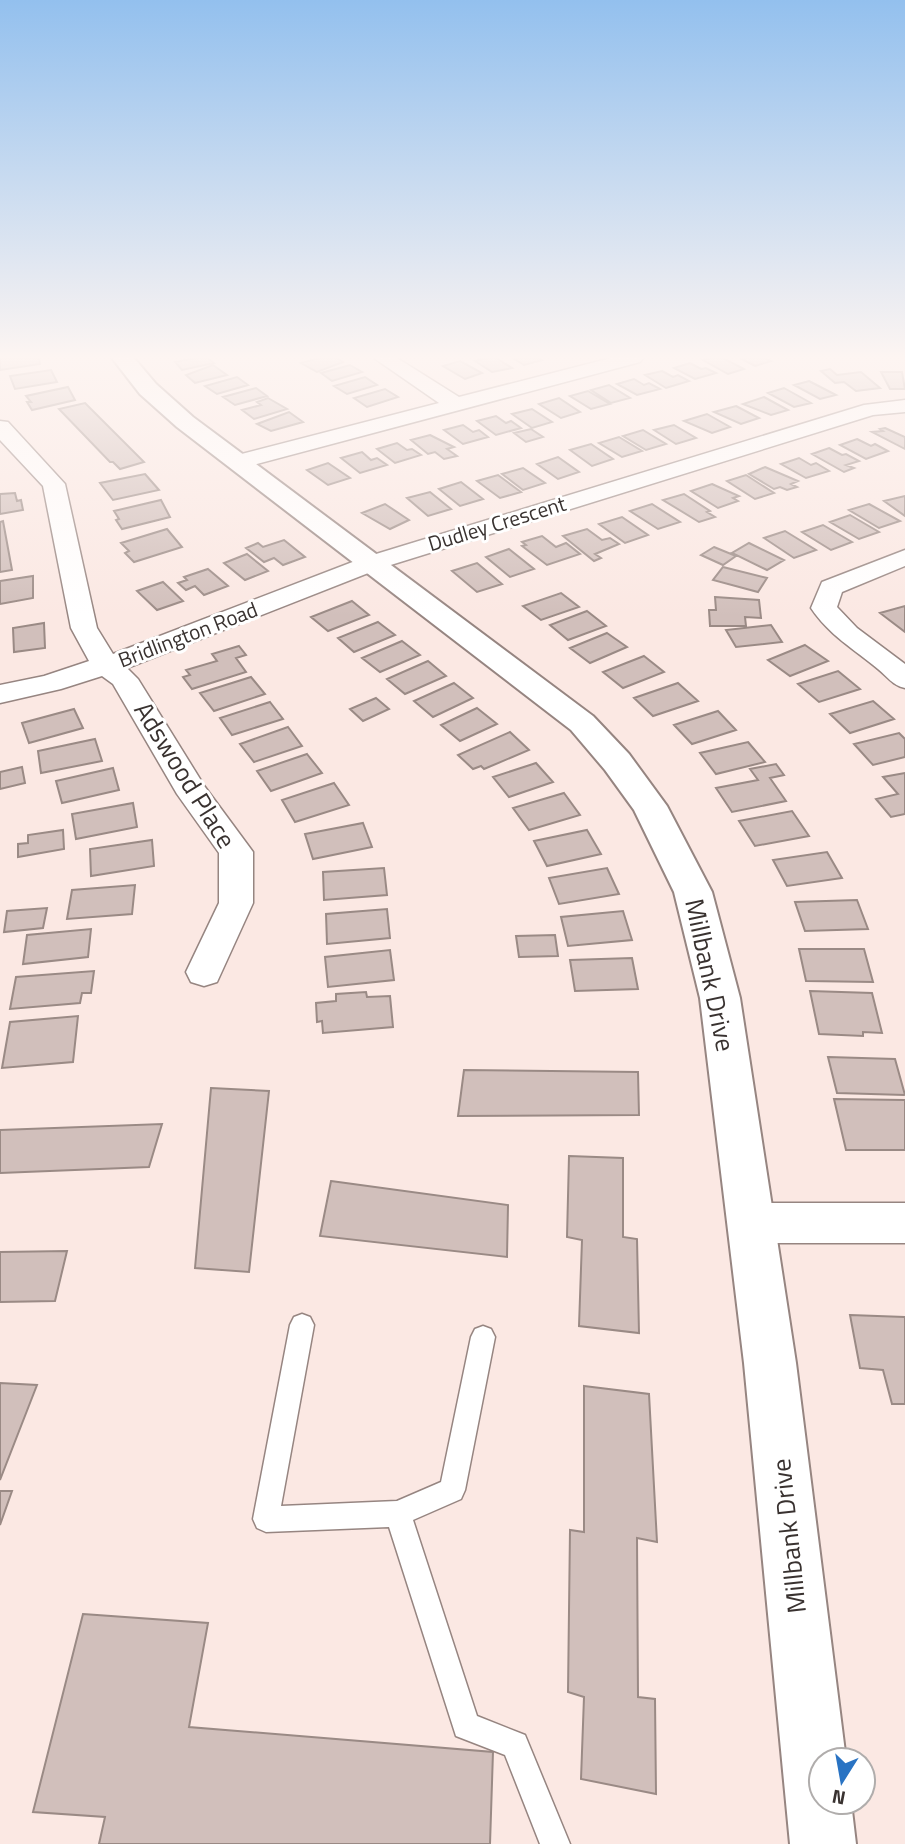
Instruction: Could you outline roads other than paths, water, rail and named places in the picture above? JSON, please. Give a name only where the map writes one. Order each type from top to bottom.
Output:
[{"type":"street","name":"Adswood Place","points":[[16,444],[54,484],[84,628],[106,666],[124,679],[193,794],[236,852],[236,903],[204,972]]},
{"type":"street","name":"Millbank Drive","points":[[216,444],[582,723],[617,762],[650,806],[693,892],[720,998],[751,1223],[770,1363],[823,1844]]},
{"type":"street","points":[[239,461],[305,444]]},
{"type":"street","name":"Dudley Crescent","points":[[372,563],[757,444]]},
{"type":"street","points":[[905,557],[831,587],[824,608],[847,634],[889,664],[905,680]]},
{"type":"street","name":"Bridlington Road","points":[[0,694],[138,656],[372,563]]},
{"type":"street","points":[[751,1223],[905,1223]]},
{"type":"lane","points":[[302,1325],[266,1519],[398,1514],[452,1490],[483,1337]]},
{"type":"lane","points":[[398,1514],[466,1726],[515,1745],[555,1844]]}]
